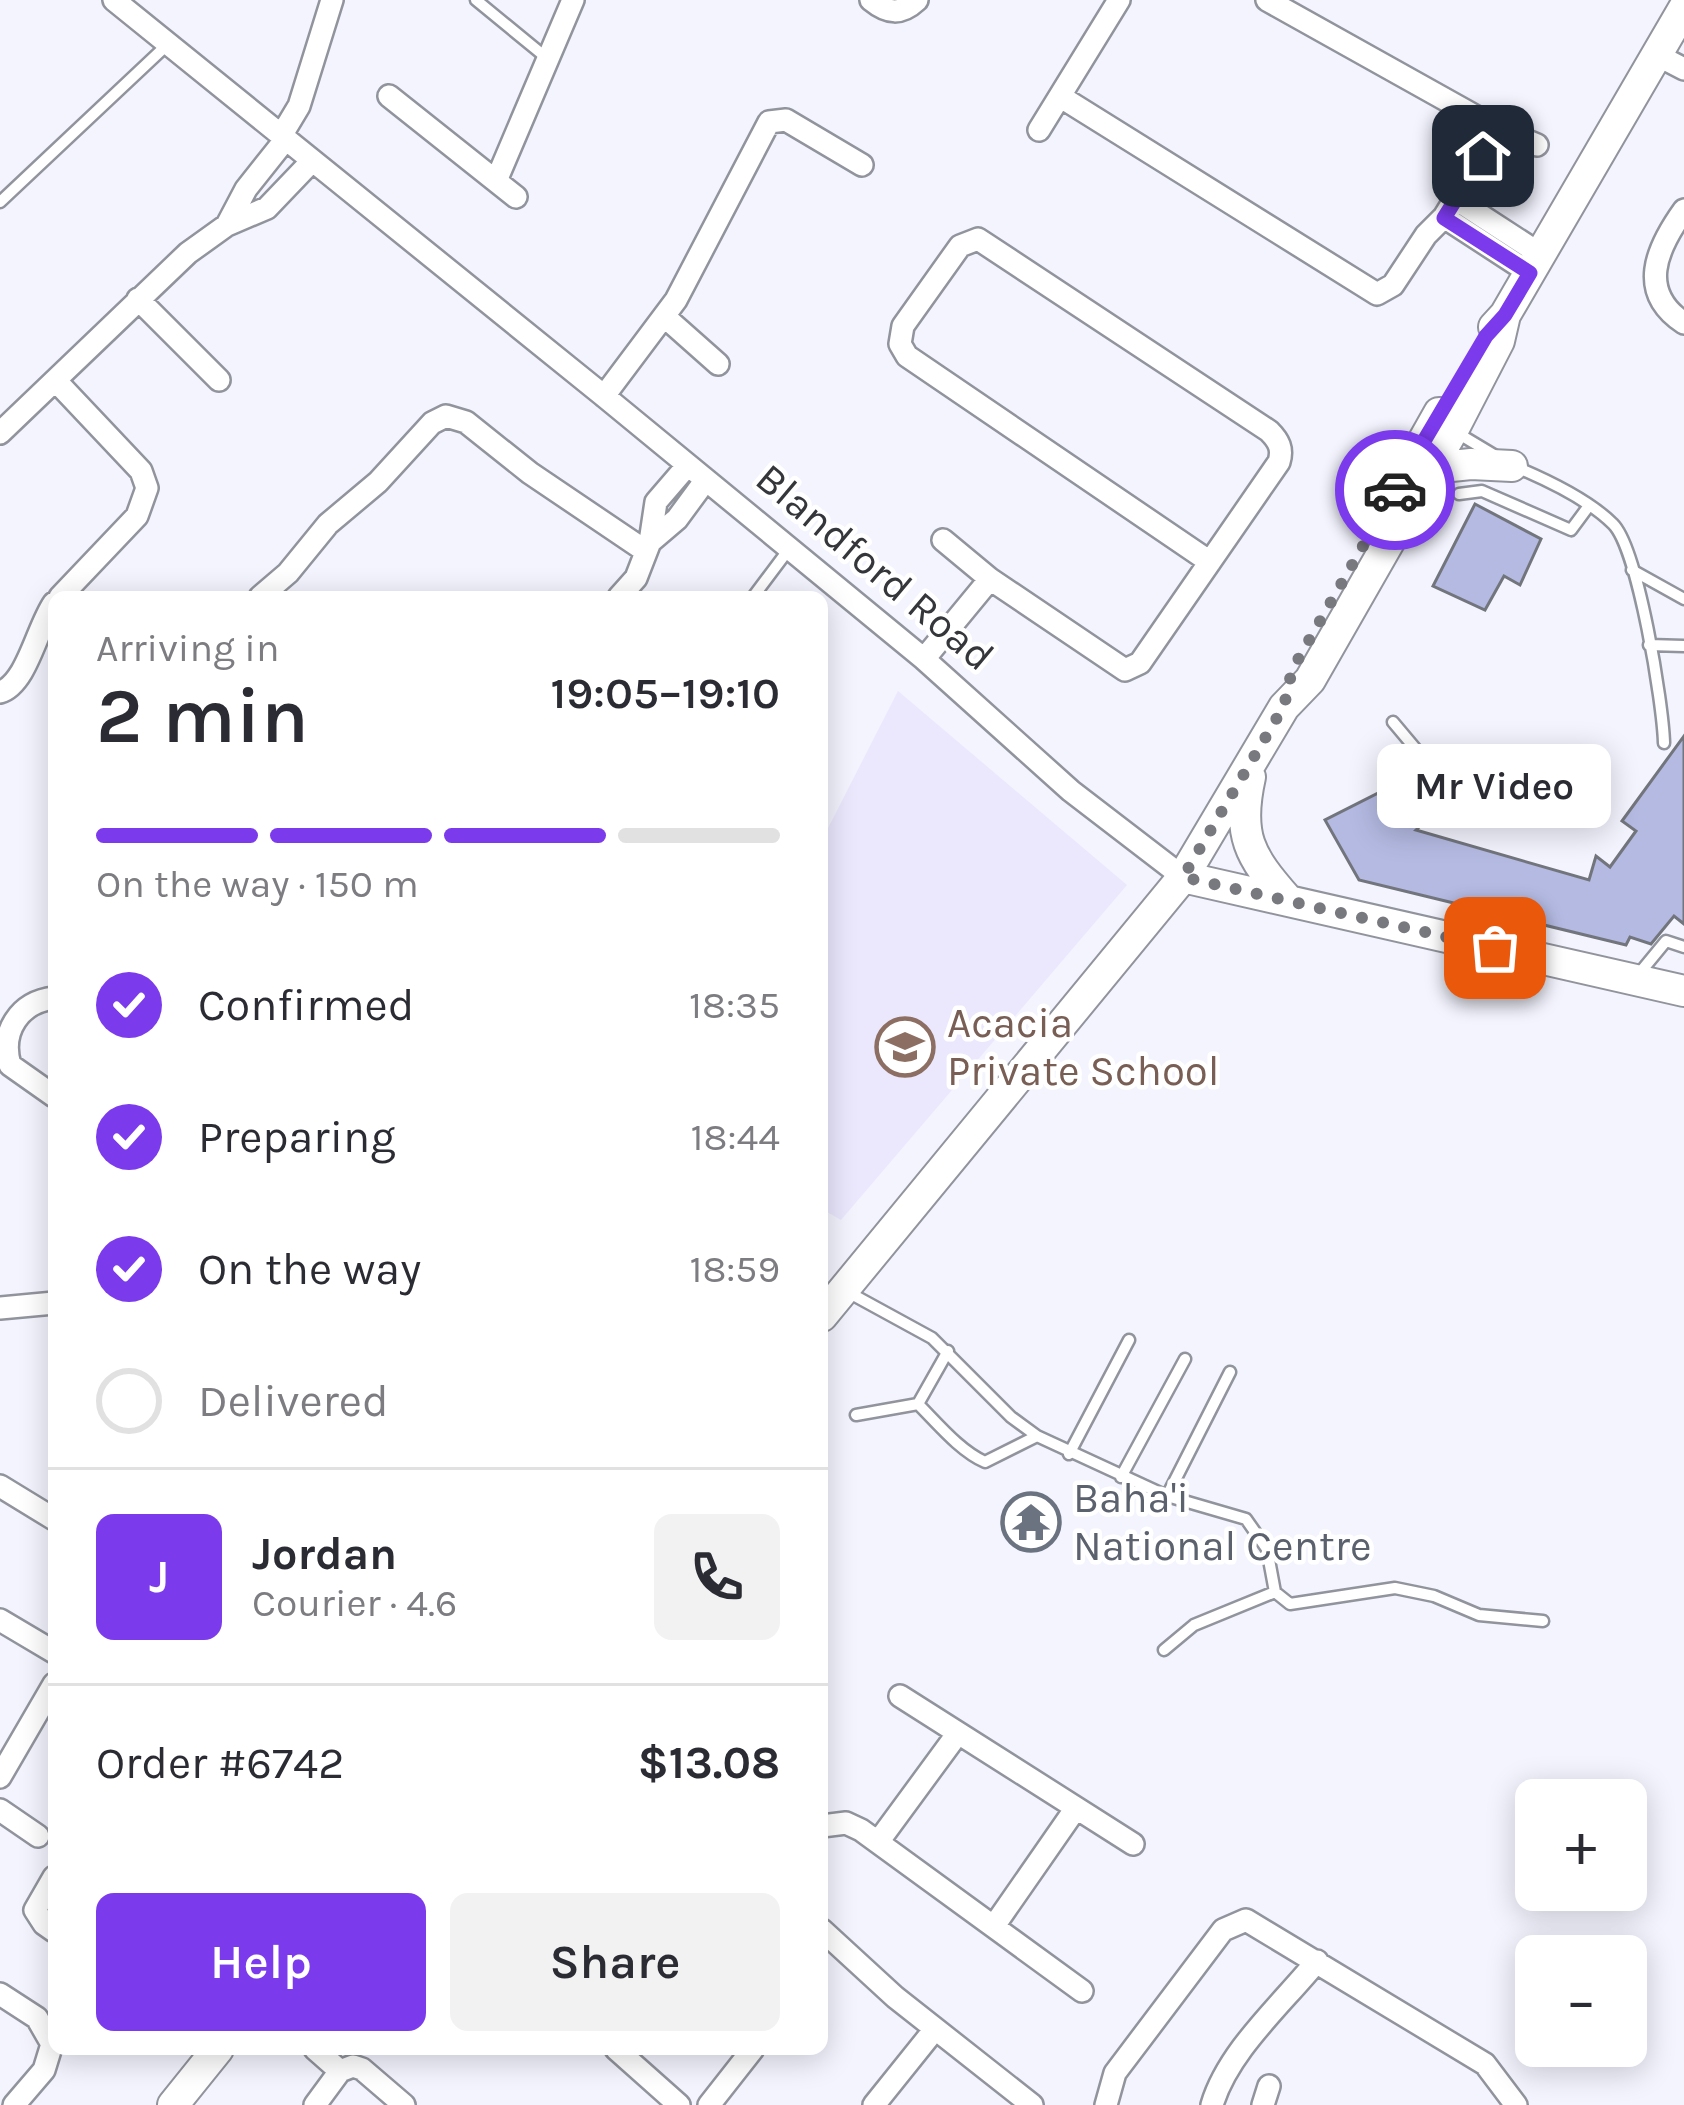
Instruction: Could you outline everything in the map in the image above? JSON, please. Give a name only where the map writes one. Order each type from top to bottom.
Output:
[{"type":"street","name":"Blandford Road","points":[[114,0],[924,659],[1071,790],[1183,877],[1684,991]]},
{"type":"street","points":[[227,225],[298,106],[332,0]]},
{"type":"street","points":[[496,181],[573,0]]},
{"type":"street","points":[[871,0],[890,12],[900,12],[917,0]]},
{"type":"street","points":[[1039,130],[1119,0]]},
{"type":"street","points":[[1267,0],[1498,129],[1537,145]]},
{"type":"street","points":[[1284,706],[1292,670],[1444,425],[1486,336],[1505,315],[1670,62],[1684,8]]},
{"type":"street","points":[[388,96],[516,197]]},
{"type":"street","points":[[1060,98],[1370,293],[1385,292],[1393,285],[1451,209],[1498,129]]},
{"type":"street","points":[[604,397],[665,317],[769,122],[786,120],[862,165]]},
{"type":"street","points":[[0,433],[188,254],[227,225],[267,208],[311,163]]},
{"type":"street","points":[[1451,209],[1535,263]]},
{"type":"street","points":[[1684,210],[1655,266],[1654,289],[1659,302],[1684,323]]},
{"type":"street","points":[[943,539],[990,579],[1124,670],[1140,663],[1210,562],[1279,462],[1277,440],[987,242],[964,242],[903,326],[900,344],[907,356],[1210,562]]},
{"type":"street","points":[[138,299],[219,380]]},
{"type":"street","points":[[665,317],[718,364]]},
{"type":"street","points":[[56,381],[141,471],[147,488],[137,516],[66,591]]},
{"type":"street","points":[[267,591],[328,524],[378,482],[432,423],[446,416],[466,422],[530,472],[647,546]]},
{"type":"street","points":[[828,1308],[1183,877],[1284,706],[1310,680],[1432,468],[1444,425]]},
{"type":"street","points":[[624,591],[636,578],[656,502],[687,466]]},
{"type":"street","points":[[1432,468],[1512,466]]},
{"type":"street","points":[[647,546],[676,519],[705,481]]},
{"type":"street","points":[[924,659],[990,579]]},
{"type":"street","points":[[0,692],[10,689],[22,673],[48,615]]},
{"type":"street","points":[[1255,754],[1243,808],[1246,838],[1261,869],[1287,899]]},
{"type":"street","points":[[48,1000],[26,1007],[8,1027],[4,1041],[10,1065],[48,1092]]},
{"type":"street","points":[[0,1308],[48,1304]]},
{"type":"street","points":[[0,1486],[48,1515]]},
{"type":"street","points":[[0,1620],[48,1648]]},
{"type":"street","points":[[0,1777],[48,1694]]},
{"type":"street","points":[[900,1696],[1133,1844]]},
{"type":"street","points":[[878,1842],[958,1733]]},
{"type":"street","points":[[994,1926],[1076,1808]]},
{"type":"street","points":[[0,1810],[38,1836]]},
{"type":"street","points":[[828,1825],[846,1823],[878,1842],[1082,1991]]},
{"type":"street","points":[[48,1887],[35,1910],[48,1927]]},
{"type":"street","points":[[1106,2105],[1115,2073],[1223,1930],[1246,1920],[1485,2064],[1516,2105]]},
{"type":"street","points":[[828,1947],[935,2029],[1017,2101]]},
{"type":"street","points":[[1212,2105],[1244,2049],[1317,1961]]},
{"type":"street","points":[[0,1994],[37,2018],[48,2037]]},
{"type":"street","points":[[874,2105],[935,2029]]},
{"type":"street","points":[[14,2105],[44,2069],[48,2055]]},
{"type":"street","points":[[172,2105],[213,2055]]},
{"type":"street","points":[[322,2055],[340,2071]]},
{"type":"street","points":[[623,2055],[680,2105]]},
{"type":"street","points":[[710,2105],[748,2055]]},
{"type":"street","points":[[315,2105],[340,2071],[353,2066],[404,2105]]},
{"type":"lane","points":[[476,0],[548,59]]},
{"type":"lane","points":[[0,202],[168,44]]},
{"type":"lane","points":[[1444,425],[1615,525],[1632,570],[1649,645],[1664,743]]},
{"type":"lane","points":[[1460,494],[1482,491],[1571,530],[1588,507]]},
{"type":"lane","points":[[758,591],[789,549]]},
{"type":"lane","points":[[1632,570],[1684,598]]},
{"type":"lane","points":[[1649,645],[1684,646]]},
{"type":"lane","points":[[1394,722],[1430,766]]},
{"type":"lane","points":[[1635,980],[1666,941],[1684,946]]},
{"type":"lane","points":[[843,1289],[932,1337],[1011,1417],[1037,1436],[1167,1496],[1246,1519],[1268,1549],[1275,1592],[1290,1604],[1395,1588],[1434,1596],[1480,1615],[1543,1621]]},
{"type":"lane","points":[[1069,1454],[1130,1340]]},
{"type":"lane","points":[[856,1415],[918,1404],[948,1352]]},
{"type":"lane","points":[[1120,1477],[1185,1359]]},
{"type":"lane","points":[[1167,1496],[1230,1372]]},
{"type":"lane","points":[[918,1404],[971,1455],[985,1462],[1037,1436]]},
{"type":"lane","points":[[1164,1650],[1194,1625],[1275,1592]]},
{"type":"shaded area","name":"Acacia Private School","points":[[898,691],[1127,885],[841,1220],[828,1212],[828,828]]},
{"type":"building","points":[[1475,504],[1541,539],[1520,585],[1504,576],[1485,610],[1433,586]]},
{"type":"building","points":[[1684,736],[1684,924],[1674,916],[1651,944],[1630,937],[1626,945],[1359,880],[1325,820],[1402,781],[1428,819],[1416,830],[1589,880],[1596,856],[1610,867],[1636,831],[1622,821]]},
{"type":"way so far","points":[[1395,490],[1292,670],[1284,706],[1183,877],[1495,948]]},
{"type":"place","name":"Mr Video","points":[[1495,948]]},
{"type":"place","name":"Acacia Private School","points":[[905,1047]]},
{"type":"place","name":"Baha'i National Centre","points":[[1031,1522]]},
{"type":"route","points":[[1395,490],[1486,336],[1530,273],[1444,218],[1483,156]]}]
